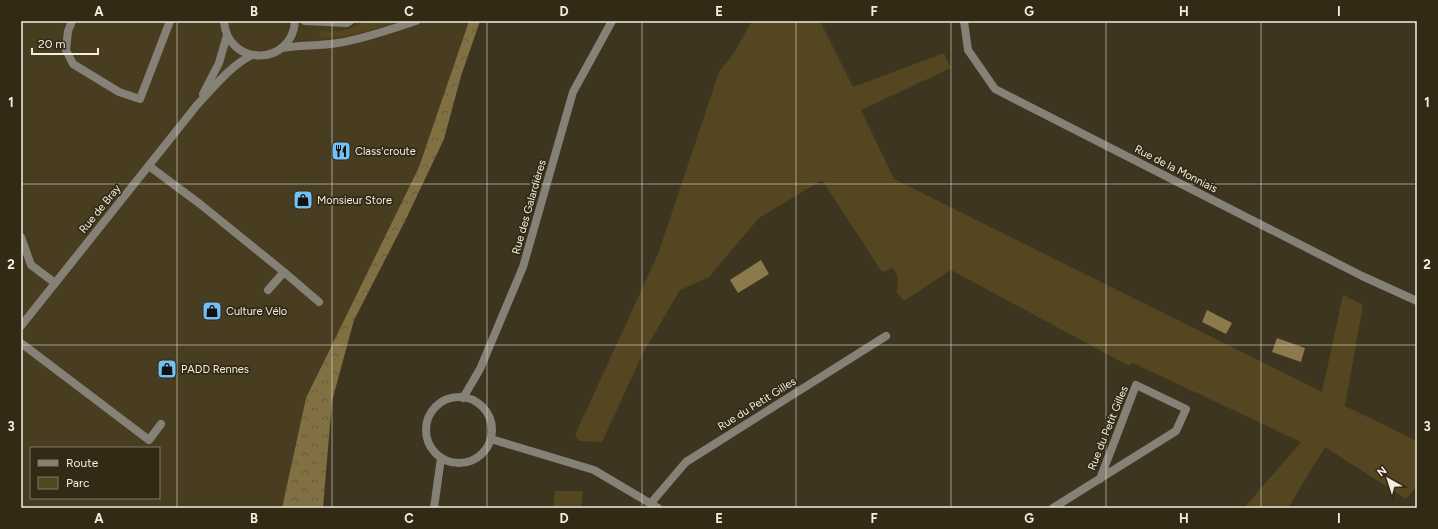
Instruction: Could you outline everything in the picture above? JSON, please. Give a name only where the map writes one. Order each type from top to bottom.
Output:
[{"type":"street","points":[[72,21],[68,31],[66,50],[73,64],[119,92],[140,99],[170,21]]},
{"type":"street","points":[[224,21],[227,34],[235,46],[252,55],[265,55],[282,48],[295,46],[356,40],[416,21]]},
{"type":"street","points":[[282,48],[293,33],[295,21]]},
{"type":"street","points":[[305,21],[347,23],[350,21]]},
{"type":"street","name":"Rue des Galardières","points":[[463,398],[480,369],[523,268],[573,92],[612,21]]},
{"type":"street","name":"Rue de la Monniais","points":[[964,21],[968,50],[995,89],[1362,276],[1417,301]]},
{"type":"street","name":"Rue de Bray","points":[[197,105],[219,63],[227,34]]},
{"type":"street","name":"Rue de Bray","points":[[21,326],[197,105],[239,62],[252,55]]},
{"type":"street","points":[[149,166],[200,204],[319,302]]},
{"type":"street","points":[[21,237],[31,265],[55,283]]},
{"type":"street","points":[[268,290],[284,272]]},
{"type":"street","name":"Rue du Petit Gilles","points":[[651,503],[686,462],[886,336]]},
{"type":"street","points":[[21,343],[149,440],[161,424]]},
{"type":"street","name":"Rue du Petit Gilles","points":[[1053,508],[1100,479],[1176,431],[1186,409],[1136,385],[1100,479]]},
{"type":"street","points":[[452,398],[463,398],[474,401],[483,408],[490,417],[492,428],[491,439],[486,451],[476,459],[464,463],[452,463],[440,458],[432,450],[426,429],[428,419],[434,409],[442,402],[452,398]]},
{"type":"street","points":[[491,439],[594,470],[658,508]]},
{"type":"street","points":[[434,508],[440,458]]},
{"type":"shaded area","points":[[21,21],[469,21],[419,167],[306,398],[282,508],[21,508]]},
{"type":"shaded area","points":[[761,260],[769,274],[738,293],[730,280]]},
{"type":"shaded area","points":[[1207,310],[1232,323],[1226,334],[1202,322]]},
{"type":"shaded area","points":[[1277,338],[1305,348],[1301,362],[1272,352]]},
{"type":"green space","points":[[365,21],[401,21],[350,35],[319,37],[322,30],[334,32],[345,30],[355,27]]},
{"type":"green space","points":[[469,21],[480,21],[461,76],[444,139],[405,221],[354,320],[332,401],[323,508],[282,508],[306,398],[419,167]]},
{"type":"green space","points":[[752,21],[820,21],[853,87],[944,53],[951,68],[861,110],[894,179],[1322,392],[1343,295],[1363,305],[1345,406],[1417,441],[1417,486],[1406,499],[1325,447],[1288,508],[1244,508],[1301,442],[1133,363],[1129,366],[951,270],[904,301],[897,293],[898,278],[893,268],[882,272],[822,180],[759,218],[709,277],[680,290],[643,353],[602,442],[579,441],[575,435],[658,254],[719,72],[734,53]]},
{"type":"green space","points":[[555,491],[583,491],[581,508],[553,508]]},
{"type":"place","name":"Class'croute","points":[[341,151]]},
{"type":"place","name":"Monsieur Store","points":[[303,200]]},
{"type":"place","name":"Culture Vélo","points":[[212,311]]},
{"type":"place","name":"PADD Rennes","points":[[167,369]]}]
